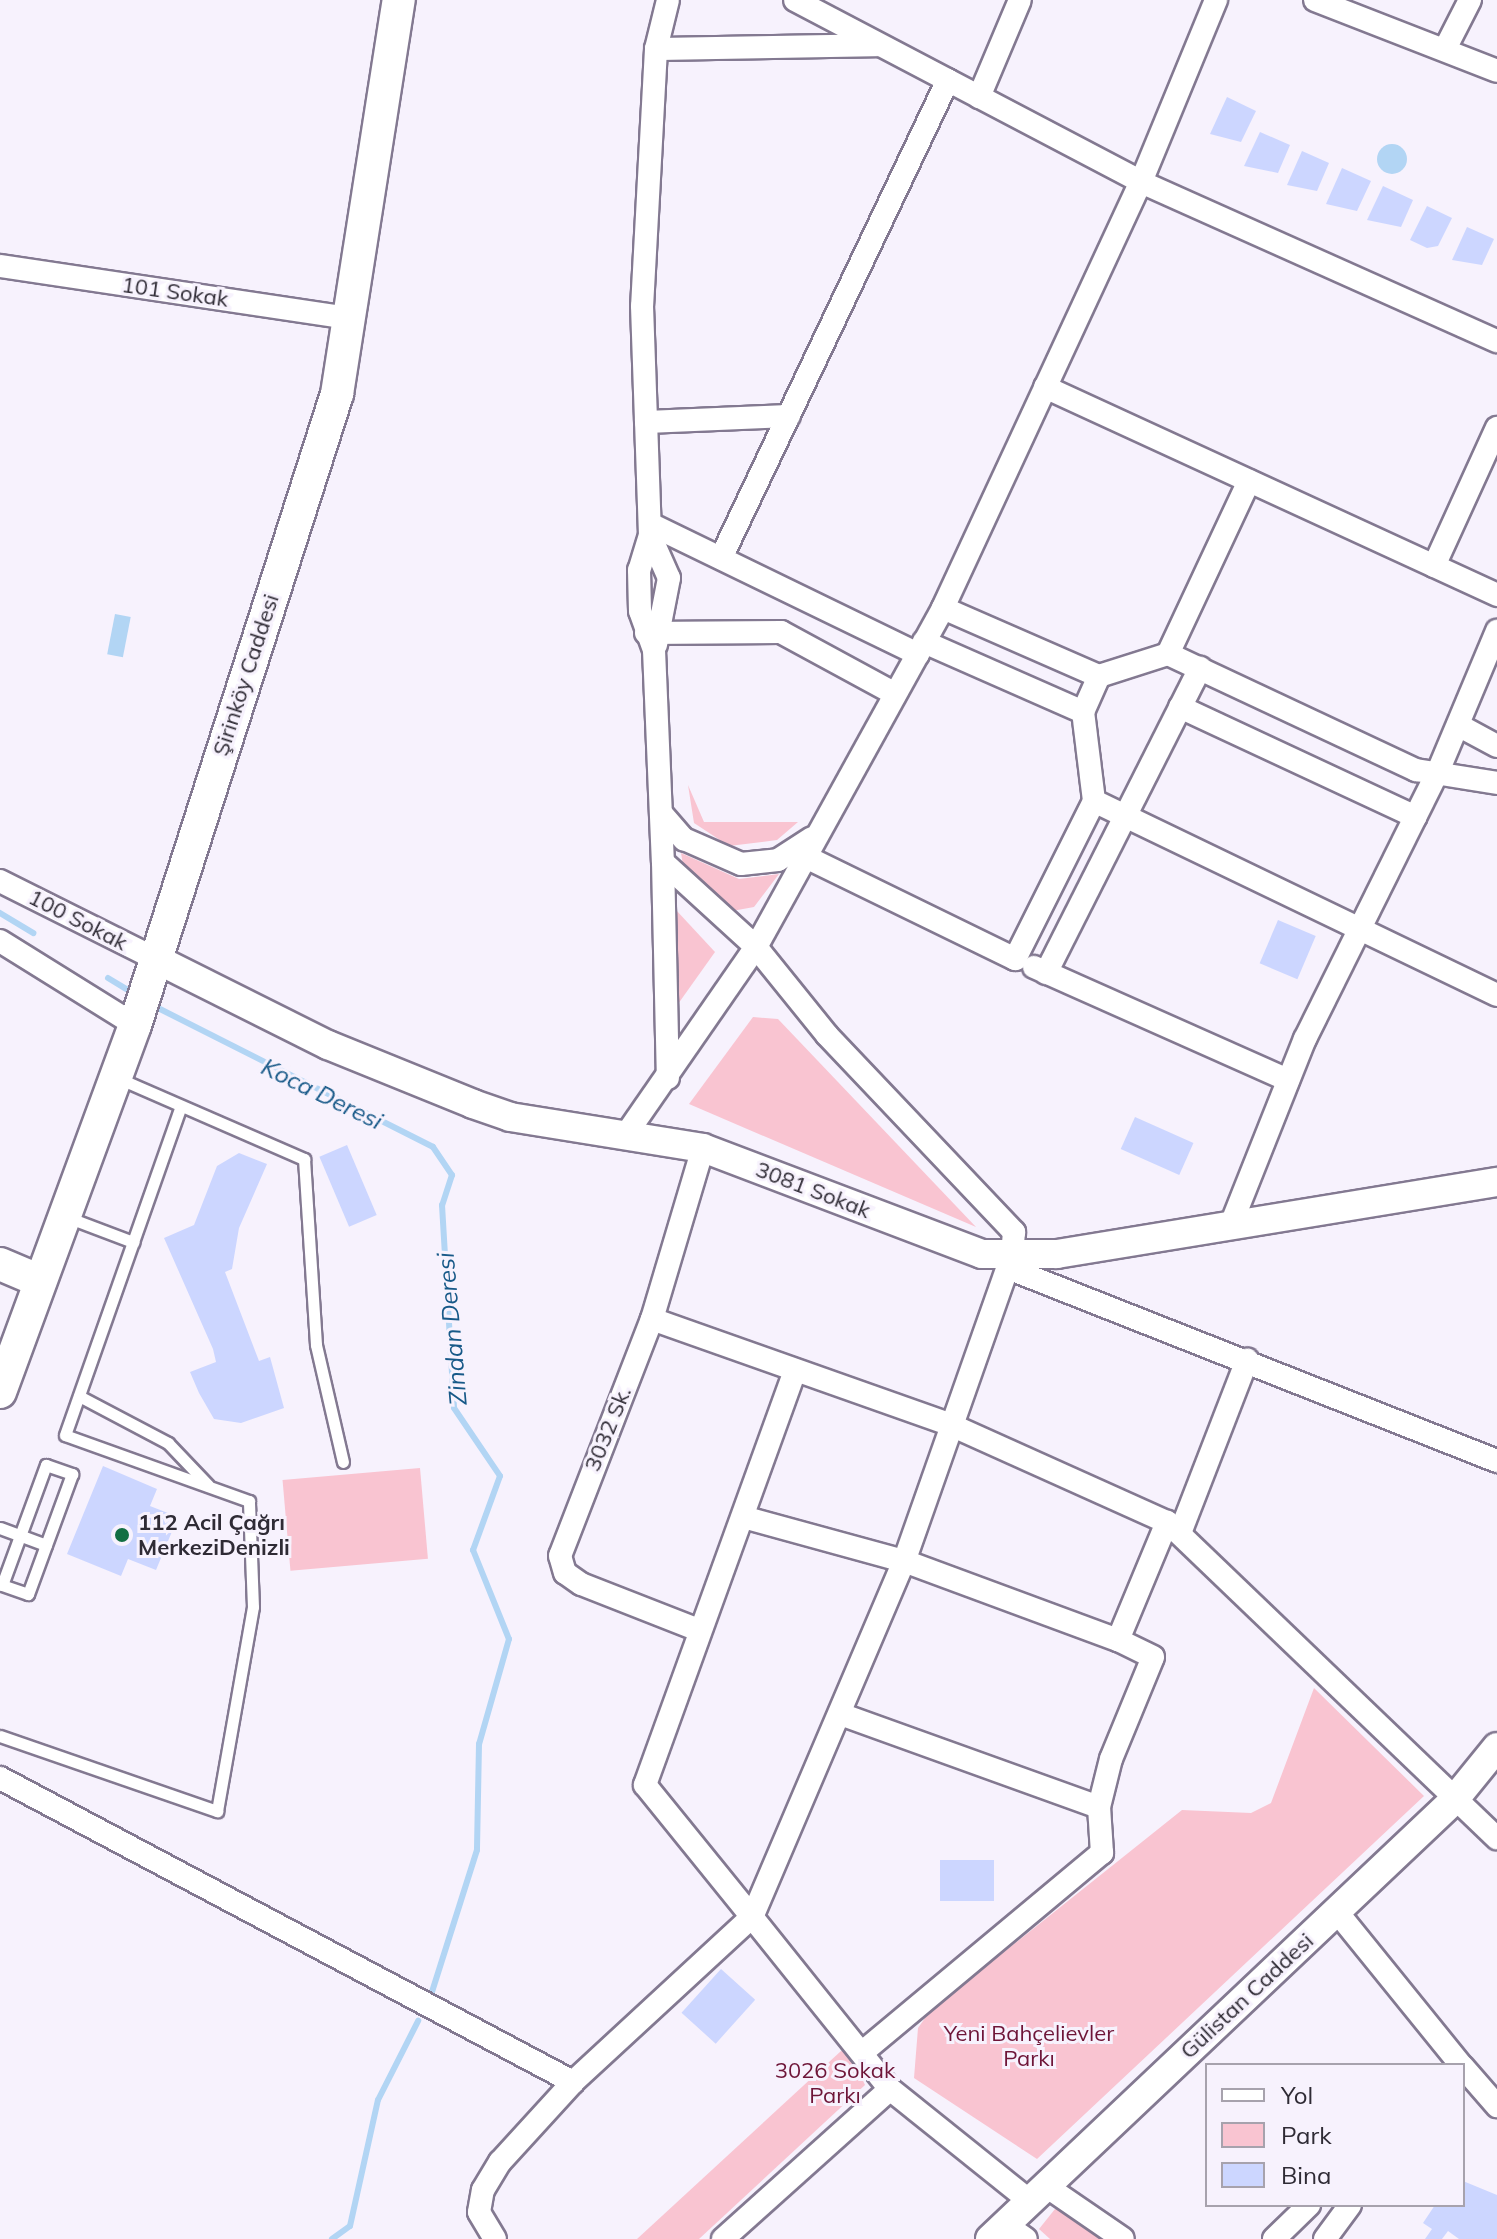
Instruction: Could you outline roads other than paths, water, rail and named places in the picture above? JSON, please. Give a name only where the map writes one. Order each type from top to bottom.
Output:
[{"type":"main road","name":"Şirinköy Caddesi","points":[[0,1392],[135,1025],[337,394],[399,0]]},
{"type":"main road","points":[[0,1264],[40,1281]]},
{"type":"main road","name":"Şirinköy Caddesi","points":[[0,1368],[21,1331]]},
{"type":"street","points":[[668,0],[656,49],[642,306],[650,530],[668,566],[654,638],[668,1078]]},
{"type":"street","points":[[795,0],[1141,182],[1497,341]]},
{"type":"street","points":[[979,97],[1020,0]]},
{"type":"street","points":[[627,1133],[756,947],[943,608],[1141,182],[1216,0]]},
{"type":"street","points":[[1315,0],[1497,71]]},
{"type":"street","points":[[1445,49],[1470,0]]},
{"type":"street","points":[[656,49],[881,45]]},
{"type":"street","points":[[721,558],[948,80]]},
{"type":"street","name":"101 Sokak","points":[[0,266],[350,318]]},
{"type":"street","points":[[1045,387],[1497,595]]},
{"type":"street","points":[[646,422],[789,416]]},
{"type":"street","points":[[1434,566],[1497,428]]},
{"type":"street","points":[[1168,654],[1249,481]]},
{"type":"street","points":[[650,530],[721,558],[921,648],[1083,712]]},
{"type":"street","points":[[943,608],[1099,676],[1168,654],[1416,770],[1439,769],[1497,783]]},
{"type":"street","points":[[1232,1222],[1288,1080],[1439,769],[1497,631]]},
{"type":"street","points":[[654,638],[781,632],[895,694]]},
{"type":"street","points":[[1046,973],[1123,815],[1200,668]]},
{"type":"street","points":[[1015,959],[1094,801],[1083,712],[1099,676]]},
{"type":"street","points":[[1180,707],[1416,817]]},
{"type":"street","points":[[1458,725],[1497,746]]},
{"type":"street","points":[[1094,801],[1359,935],[1497,995]]},
{"type":"street","points":[[661,813],[684,839],[741,864],[778,860],[819,832]]},
{"type":"street","points":[[806,857],[1015,959],[1288,1080]]},
{"type":"street","points":[[495,2239],[479,2212],[483,2190],[573,2082],[752,1917],[843,1715],[904,1561],[1010,1262],[1014,1232],[827,1035],[756,947],[663,862]]},
{"type":"street","name":"100 Sokak","points":[[0,881],[156,959]]},
{"type":"street","points":[[0,941],[135,1025]]},
{"type":"street","name":"3081 Sokak","points":[[156,959],[328,1045],[473,1104],[510,1117],[627,1133],[703,1148],[1010,1262],[1232,1222],[1497,1182]]},
{"type":"street","name":"3032 Sk.","points":[[696,1629],[581,1584],[565,1573],[560,1556],[652,1319],[703,1148]]},
{"type":"street","points":[[1010,1262],[1497,1461]]},
{"type":"street","points":[[652,1319],[951,1425],[1173,1527],[1497,1838]]},
{"type":"street","points":[[1118,1640],[1173,1527],[1247,1360]]},
{"type":"street","points":[[795,1370],[743,1517],[696,1629],[645,1785],[864,2051],[890,2089],[1038,2194],[1123,2239]]},
{"type":"street","points":[[743,1517],[904,1561],[1118,1640],[1153,1657],[1099,1807],[1102,1853],[864,2051]]},
{"type":"street","points":[[843,1715],[1099,1807]]},
{"type":"street","name":"Gülistan Caddesi","points":[[1008,2234],[1038,2194],[1454,1800],[1497,1747]]},
{"type":"street","points":[[0,1778],[573,2082]]},
{"type":"street","points":[[1337,1912],[1455,2063]]},
{"type":"street","points":[[1465,2073],[1497,2106]]},
{"type":"street","points":[[723,2239],[890,2089]]},
{"type":"street","points":[[1274,2239],[1307,2207]]},
{"type":"street","points":[[1325,2239],[1349,2207]]},
{"type":"lane","points":[[116,1077],[180,1109],[304,1159],[316,1345],[343,1462]]},
{"type":"lane","points":[[0,1736],[217,1811],[253,1607],[249,1501],[65,1435],[180,1109]]},
{"type":"lane","points":[[64,1216],[133,1242]]},
{"type":"lane","points":[[79,1396],[168,1443],[208,1486]]},
{"type":"lane","points":[[46,1465],[72,1474],[28,1594],[2,1585],[20,1535],[46,1465]]},
{"type":"lane","points":[[0,1528],[46,1545]]},
{"type":"water","points":[[1392,144],[1402,149],[1407,159],[1402,169],[1392,174],[1382,169],[1377,159],[1382,149]]},
{"type":"water","points":[[115,614],[131,617],[123,657],[107,654]]},
{"type":"waterway","name":"Koca Deresi","points":[[0,913],[33,933]]},
{"type":"waterway","name":"Koca Deresi","points":[[108,978],[126,989]]},
{"type":"waterway","name":"Zindan Deresi","points":[[156,1007],[433,1147],[452,1175],[442,1205],[454,1408],[500,1476],[473,1550],[509,1639],[479,1744],[477,1850],[432,1992]]},
{"type":"waterway","name":"Zindan Deresi","points":[[332,2239],[350,2226],[378,2100],[418,2021]]},
{"type":"place","name":"112 Acil Çağrı MerkeziDenizli","points":[[122,1535]]},
{"type":"park label","name":"Yeni Bahçelievler Parkı","points":[[1029,2046]]},
{"type":"park label","name":"3026 Sokak Parkı","points":[[835,2082]]}]
